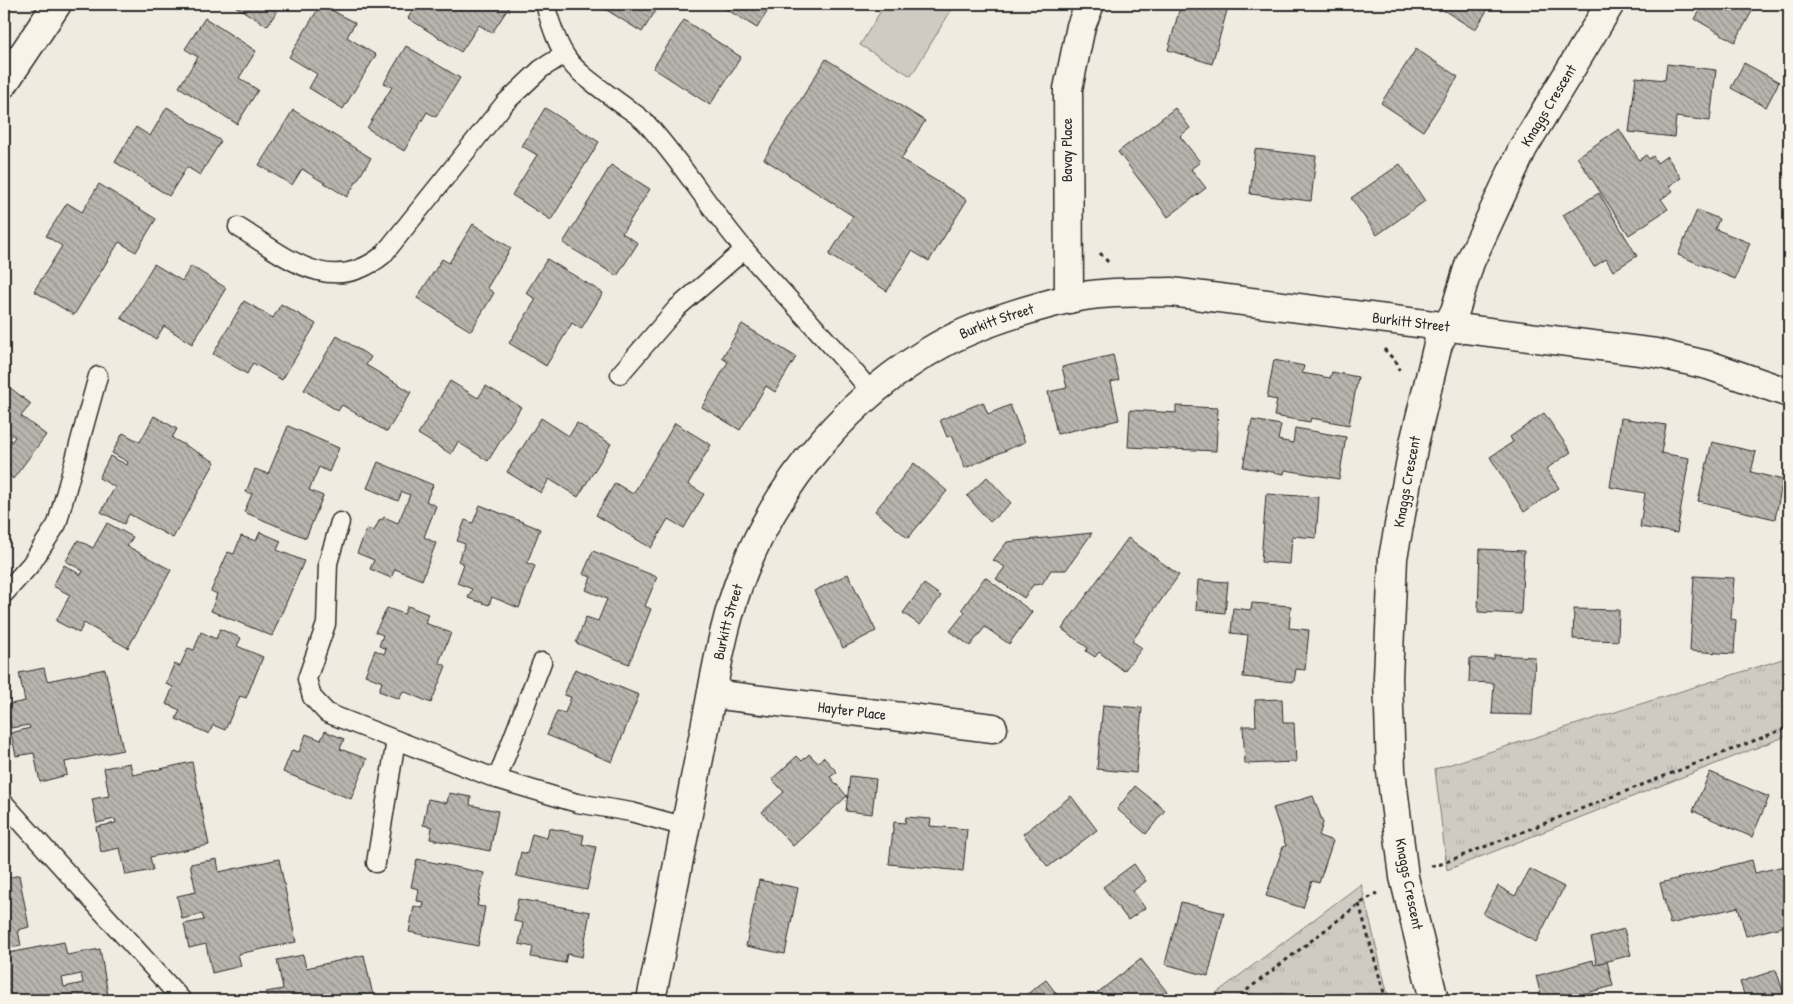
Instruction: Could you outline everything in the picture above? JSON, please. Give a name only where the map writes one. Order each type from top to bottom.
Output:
[{"type":"street","points":[[4,82],[57,4]]},
{"type":"street","name":"Bavay Place","points":[[1069,299],[1068,89],[1081,26],[1090,4]]},
{"type":"street","name":"Knaggs Crescent","points":[[1434,1000],[1404,877],[1391,771],[1388,678],[1393,558],[1414,444],[1438,344],[1448,326],[1470,262],[1523,148],[1610,4]]},
{"type":"street","name":"Burkitt Street","points":[[651,1000],[723,640],[743,571],[774,506],[818,446],[871,392],[937,347],[987,324],[1069,299],[1102,294],[1171,292],[1656,353],[1711,366],[1789,393]]},
{"type":"street","name":"Hayter Place","points":[[712,694],[993,728]]},
{"type":"lane","points":[[545,4],[554,37],[563,56],[574,69],[645,122],[681,164],[711,208],[744,250],[836,349],[871,392]]},
{"type":"lane","points":[[238,227],[309,270],[340,276],[369,267],[383,256],[505,103],[542,69],[563,56]]},
{"type":"lane","points":[[620,374],[678,308],[744,250]]},
{"type":"lane","points":[[4,594],[31,564],[57,524],[98,376]]},
{"type":"lane","points":[[340,522],[328,563],[326,624],[307,679],[312,697],[326,712],[496,779],[577,803],[631,812],[686,828]]},
{"type":"lane","points":[[496,779],[542,662]]},
{"type":"lane","points":[[376,863],[396,740]]},
{"type":"lane","points":[[4,803],[182,1000]]},
{"type":"path","points":[[1441,864],[1789,727]]},
{"type":"path","points":[[1234,1000],[1359,904],[1386,1000]]},
{"type":"green space","points":[[885,4],[955,4],[911,76],[860,45]]},
{"type":"green space","points":[[1789,657],[1789,735],[1447,870],[1435,769]]},
{"type":"green space","points":[[1361,884],[1389,1000],[1207,1000]]},
{"type":"building","points":[[232,4],[282,4],[267,26]]},
{"type":"building","points":[[321,4],[355,23],[347,37],[376,55],[343,109],[309,88],[317,74],[289,57]]},
{"type":"building","points":[[417,4],[511,4],[492,33],[479,25],[461,52],[408,18]]},
{"type":"building","points":[[597,4],[660,4],[642,32]]},
{"type":"building","points":[[718,4],[772,4],[757,28]]},
{"type":"building","points":[[1181,4],[1218,4],[1228,7],[1212,64],[1168,50]]},
{"type":"building","points":[[1439,4],[1491,4],[1475,30],[1437,6]]},
{"type":"building","points":[[1704,4],[1756,4],[1735,42],[1695,19]]},
{"type":"building","points":[[205,18],[256,51],[239,78],[258,90],[237,124],[179,87],[198,57],[185,49]]},
{"type":"building","points":[[684,20],[741,57],[710,105],[653,68]]},
{"type":"building","points":[[406,46],[460,78],[436,117],[427,112],[404,151],[367,128],[392,87],[384,83]]},
{"type":"building","points":[[1416,49],[1458,77],[1423,131],[1381,103]]},
{"type":"building","points":[[826,59],[925,121],[901,159],[967,200],[929,261],[912,251],[887,291],[829,255],[853,216],[764,159]]},
{"type":"building","points":[[1744,63],[1779,82],[1766,107],[1731,88]]},
{"type":"building","points":[[1667,64],[1716,70],[1710,121],[1676,117],[1674,137],[1629,132],[1636,77],[1665,80]]},
{"type":"building","points":[[167,107],[221,141],[200,175],[187,167],[169,196],[115,162],[136,127],[150,136]]},
{"type":"building","points":[[545,108],[599,142],[551,220],[512,195],[537,155],[522,146]]},
{"type":"building","points":[[1175,108],[1190,128],[1180,136],[1200,162],[1191,169],[1206,188],[1168,217],[1118,152]]},
{"type":"building","points":[[293,110],[371,158],[347,197],[302,169],[292,185],[259,165]]},
{"type":"building","points":[[1619,129],[1639,160],[1646,155],[1649,159],[1653,156],[1657,163],[1667,156],[1681,178],[1669,186],[1673,191],[1661,199],[1668,209],[1629,235],[1577,157]]},
{"type":"building","points":[[1255,149],[1316,156],[1311,201],[1250,194]]},
{"type":"building","points":[[1400,164],[1425,201],[1377,235],[1351,198]]},
{"type":"building","points":[[611,165],[650,189],[622,233],[638,243],[617,276],[563,243]]},
{"type":"building","points":[[99,184],[156,219],[136,252],[119,242],[74,315],[34,291],[62,246],[46,236],[67,203],[82,212]]},
{"type":"building","points":[[1599,193],[1637,256],[1613,271],[1606,259],[1594,267],[1563,215]]},
{"type":"building","points":[[1697,210],[1719,219],[1715,229],[1750,243],[1735,279],[1678,255]]},
{"type":"building","points":[[473,224],[511,248],[487,288],[494,293],[471,331],[417,298],[442,259],[449,263]]},
{"type":"building","points":[[547,259],[603,293],[581,329],[572,323],[546,366],[509,343],[536,299],[526,293]]},
{"type":"building","points":[[154,264],[182,281],[191,266],[226,288],[192,344],[164,326],[156,339],[121,318]]},
{"type":"building","points":[[244,301],[273,318],[281,304],[316,324],[282,380],[253,363],[247,374],[213,354]]},
{"type":"building","points":[[742,324],[796,357],[775,392],[766,386],[740,430],[702,407],[728,362],[722,358]]},
{"type":"building","points":[[337,336],[371,357],[366,365],[411,392],[387,432],[342,405],[338,411],[304,390]]},
{"type":"building","points":[[1113,355],[1119,380],[1111,382],[1119,420],[1057,434],[1048,392],[1067,388],[1062,367]]},
{"type":"building","points":[[1274,360],[1304,366],[1302,373],[1330,378],[1332,372],[1358,377],[1349,425],[1311,418],[1310,422],[1274,416],[1277,400],[1267,398]]},
{"type":"building","points":[[450,381],[478,398],[486,386],[521,407],[488,461],[458,442],[451,454],[418,434]]},
{"type":"building","points":[[4,383],[31,404],[21,416],[46,435],[13,479],[4,471],[4,441],[9,445],[15,437],[4,429]]},
{"type":"building","points":[[983,402],[988,414],[1010,405],[1025,442],[965,468],[952,435],[947,437],[940,420]]},
{"type":"building","points":[[1176,406],[1218,408],[1216,451],[1128,447],[1130,410],[1176,413]]},
{"type":"building","points":[[1544,413],[1571,452],[1546,469],[1559,488],[1524,512],[1490,457],[1513,442],[1510,437]]},
{"type":"building","points":[[154,416],[177,429],[172,438],[215,462],[173,538],[129,514],[124,524],[101,512],[115,487],[99,478],[110,456],[127,465],[128,462],[112,453],[123,433],[140,442]]},
{"type":"building","points":[[541,418],[569,436],[577,423],[611,444],[578,497],[549,479],[541,493],[507,472]]},
{"type":"building","points":[[1621,418],[1666,425],[1661,453],[1689,458],[1677,533],[1640,527],[1645,493],[1610,487]]},
{"type":"building","points":[[1252,420],[1281,425],[1278,440],[1293,443],[1295,428],[1346,437],[1339,479],[1285,470],[1284,474],[1243,467]]},
{"type":"building","points":[[675,423],[711,445],[688,484],[704,494],[684,528],[668,519],[651,548],[596,515],[615,483],[633,494]]},
{"type":"building","points":[[288,426],[339,448],[329,472],[319,467],[309,490],[323,496],[306,538],[244,512],[252,494],[246,492],[255,469],[268,474]]},
{"type":"building","points":[[1712,442],[1756,452],[1751,472],[1783,480],[1775,519],[1698,501]]},
{"type":"building","points":[[378,462],[433,485],[426,501],[436,506],[424,537],[436,543],[422,580],[395,569],[391,578],[370,569],[374,560],[357,553],[367,529],[374,531],[380,519],[382,520],[384,517],[398,523],[410,495],[402,492],[398,501],[367,488]]},
{"type":"building","points":[[914,463],[947,491],[908,538],[875,511]]},
{"type":"building","points":[[987,477],[1011,503],[990,522],[967,496]]},
{"type":"building","points":[[1266,494],[1319,497],[1316,538],[1292,536],[1290,564],[1261,562]]},
{"type":"building","points":[[480,505],[540,529],[527,563],[535,566],[519,608],[492,597],[489,605],[468,598],[472,589],[457,583],[464,564],[458,561],[465,544],[457,541],[465,520],[473,523]]},
{"type":"building","points":[[4,518],[10,523],[4,531]]},
{"type":"building","points":[[107,523],[133,537],[127,546],[171,570],[128,648],[84,623],[79,633],[56,621],[70,595],[53,586],[54,584],[64,565],[81,575],[83,571],[66,561],[78,540],[93,548]]},
{"type":"building","points":[[260,532],[281,541],[277,550],[304,561],[272,636],[211,611],[217,594],[211,591],[228,552],[234,554],[241,536],[256,541]]},
{"type":"building","points":[[1092,533],[1066,570],[1051,570],[1042,584],[1033,585],[1024,598],[996,579],[1005,567],[993,560],[1007,542]]},
{"type":"building","points":[[1128,538],[1179,575],[1132,641],[1142,648],[1124,671],[1099,652],[1095,657],[1086,651],[1088,648],[1062,629]]},
{"type":"building","points":[[1480,549],[1524,551],[1521,614],[1478,612]]},
{"type":"building","points":[[593,551],[657,577],[645,606],[651,609],[629,664],[576,643],[586,617],[598,621],[607,599],[586,590],[591,577],[583,574]]},
{"type":"building","points":[[848,574],[876,631],[843,648],[814,591]]},
{"type":"building","points":[[1694,576],[1734,578],[1731,619],[1736,620],[1734,654],[1690,651]]},
{"type":"building","points":[[985,577],[1032,612],[1009,644],[985,627],[970,646],[950,631],[965,612],[962,609]]},
{"type":"building","points":[[1198,580],[1228,582],[1225,613],[1196,610]]},
{"type":"building","points":[[924,584],[941,596],[920,625],[903,613]]},
{"type":"building","points":[[1252,603],[1291,606],[1289,628],[1309,630],[1305,670],[1296,669],[1294,682],[1243,677],[1248,635],[1231,633],[1233,608],[1251,610]]},
{"type":"building","points":[[408,606],[428,614],[425,623],[451,633],[439,662],[446,666],[431,703],[403,691],[399,699],[379,691],[382,682],[365,675],[375,650],[384,654],[386,649],[379,646],[383,635],[375,632],[387,608],[404,614]]},
{"type":"building","points":[[1574,609],[1619,610],[1618,641],[1573,639]]},
{"type":"building","points":[[220,629],[241,638],[237,646],[263,657],[246,698],[240,696],[225,730],[213,725],[209,734],[176,719],[180,710],[166,704],[173,687],[166,684],[174,664],[180,666],[188,648],[194,650],[201,632],[216,639]]},
{"type":"building","points":[[1494,655],[1535,657],[1532,715],[1492,714],[1494,683],[1469,682],[1470,658],[1494,659]]},
{"type":"building","points":[[44,668],[47,681],[105,669],[123,750],[65,762],[67,775],[40,782],[34,753],[16,756],[11,733],[30,728],[29,725],[11,728],[6,705],[25,701],[19,673]]},
{"type":"building","points":[[575,669],[639,695],[612,762],[547,735],[557,711],[565,713],[571,697],[564,695]]},
{"type":"building","points":[[1282,699],[1283,723],[1294,723],[1296,762],[1245,764],[1243,726],[1256,726],[1255,700]]},
{"type":"building","points":[[1103,705],[1142,708],[1136,773],[1097,769]]},
{"type":"building","points":[[325,731],[344,739],[340,749],[367,759],[351,799],[283,772],[292,750],[299,752],[306,734],[321,740]]},
{"type":"building","points":[[809,754],[818,763],[823,757],[837,772],[830,777],[847,796],[793,846],[762,812],[784,792],[772,779],[797,756],[802,761]]},
{"type":"building","points":[[192,762],[209,845],[150,857],[153,870],[126,875],[120,848],[101,852],[96,827],[116,823],[115,819],[97,823],[92,799],[109,796],[104,768],[130,763],[133,775]]},
{"type":"building","points":[[1710,772],[1769,797],[1752,837],[1693,811]]},
{"type":"building","points":[[850,776],[876,779],[872,814],[846,811]]},
{"type":"building","points":[[1135,786],[1165,810],[1146,834],[1117,809]]},
{"type":"building","points":[[449,793],[471,797],[470,805],[498,811],[490,851],[430,839],[432,827],[423,825],[428,799],[447,803]]},
{"type":"building","points":[[1071,796],[1097,830],[1048,867],[1023,834]]},
{"type":"building","points":[[1313,796],[1323,823],[1319,836],[1333,841],[1319,883],[1312,881],[1303,908],[1266,896],[1283,847],[1286,846],[1273,808]]},
{"type":"building","points":[[906,817],[931,819],[930,826],[967,829],[963,871],[889,864],[894,822],[905,823]]},
{"type":"building","points":[[549,828],[584,835],[582,844],[596,847],[587,890],[516,876],[521,852],[527,854],[532,834],[547,838]]},
{"type":"building","points":[[217,859],[219,872],[279,859],[296,942],[238,954],[241,966],[212,973],[206,944],[189,948],[184,924],[204,920],[202,914],[182,919],[177,896],[196,892],[190,864]]},
{"type":"building","points":[[417,859],[484,873],[477,906],[485,907],[478,946],[409,932],[414,906],[423,908],[424,902],[417,901],[419,889],[411,887]]},
{"type":"building","points":[[1752,860],[1755,873],[1784,866],[1787,880],[1789,879],[1789,925],[1746,936],[1738,907],[1670,924],[1660,883]]},
{"type":"building","points":[[4,863],[8,878],[19,875],[29,927],[18,930],[21,946],[4,949]]},
{"type":"building","points":[[1134,864],[1146,881],[1133,891],[1145,908],[1128,920],[1103,887]]},
{"type":"building","points":[[1530,869],[1564,887],[1536,942],[1483,914],[1498,886],[1515,896]]},
{"type":"building","points":[[759,880],[798,888],[785,954],[746,946]]},
{"type":"building","points":[[518,899],[590,912],[582,957],[567,954],[565,963],[531,957],[533,947],[519,944],[523,923],[514,921]]},
{"type":"building","points":[[1181,902],[1224,913],[1208,976],[1165,964]]},
{"type":"building","points":[[1624,929],[1631,955],[1597,964],[1591,938]]},
{"type":"building","points":[[64,942],[67,955],[100,949],[109,1000],[4,1000],[4,954]],"holes":[[[81,974],[83,983],[64,987],[62,978]]]},
{"type":"building","points":[[303,955],[306,968],[364,955],[374,1000],[267,1000],[266,992],[283,989],[277,960]]},
{"type":"building","points":[[1141,959],[1167,992],[1157,1000],[1088,1000]]},
{"type":"building","points":[[1593,960],[1594,965],[1607,961],[1613,986],[1583,994],[1585,1000],[1542,1000],[1536,976]]},
{"type":"building","points":[[1776,970],[1786,1000],[1746,1000],[1740,982]]},
{"type":"building","points":[[1046,980],[1061,1000],[1023,1000],[1022,998]]}]
